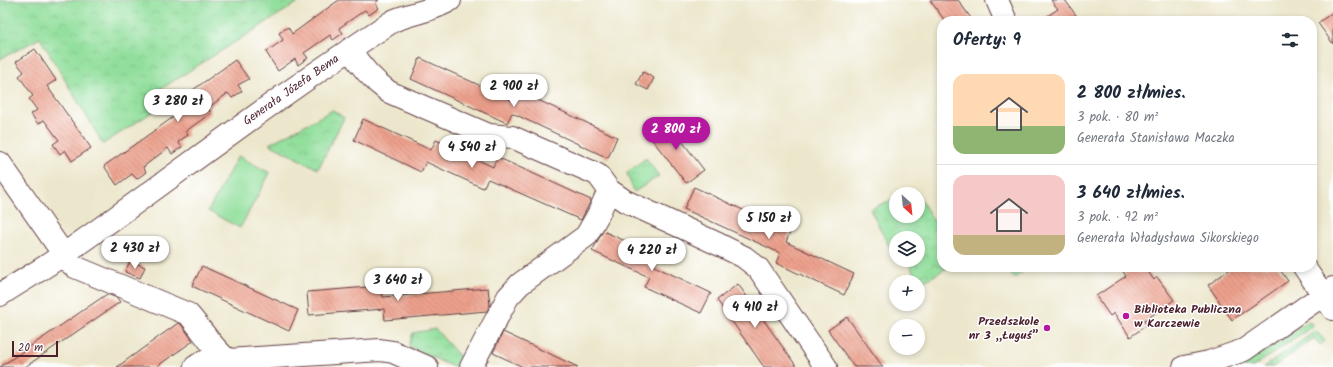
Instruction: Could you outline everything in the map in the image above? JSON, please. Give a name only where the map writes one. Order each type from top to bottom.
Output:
[{"type":"street","name":"Generała Józefa Bema","points":[[0,295],[63,255],[278,99],[350,49],[393,21],[435,9],[450,0]]},
{"type":"street","points":[[997,0],[1004,16]]},
{"type":"street","points":[[350,49],[368,73],[389,92],[489,135],[512,137],[592,172],[598,175],[610,190],[625,201],[718,244],[753,263],[758,268],[826,367]]},
{"type":"street","points":[[0,163],[69,262],[75,267],[188,314],[194,320],[214,349],[228,360]]},
{"type":"street","points":[[471,367],[508,298],[520,284],[586,236],[610,190]]},
{"type":"street","points":[[1184,367],[1209,362],[1236,354],[1330,297],[1308,272]]},
{"type":"street","points":[[195,367],[212,357],[228,360],[380,350],[393,352],[427,367]]},
{"type":"green space","points":[[0,0],[302,0],[151,95],[160,107],[103,144],[40,38],[0,59]]},
{"type":"green space","points":[[333,110],[344,118],[318,169],[269,144]]},
{"type":"green space","points":[[238,156],[270,173],[240,228],[208,211]]},
{"type":"green space","points":[[646,158],[659,176],[634,192],[627,173]]},
{"type":"green space","points":[[889,201],[889,223],[925,223],[925,207],[937,227],[937,272],[940,272],[925,281],[925,275],[914,275],[910,267],[925,267],[925,231],[889,231],[889,246],[870,209]]},
{"type":"green space","points":[[1009,272],[1023,272],[1014,278]]},
{"type":"green space","points":[[1309,321],[1313,326],[1253,367],[1234,367],[1258,356]]},
{"type":"green space","points":[[435,329],[463,360],[453,367],[409,346],[413,333]]},
{"type":"green space","points":[[1316,331],[1325,341],[1320,345],[1314,338],[1273,367],[1264,367]]},
{"type":"building","points":[[339,0],[379,0],[375,3],[379,8],[369,15],[365,10],[339,28],[343,33],[333,40],[330,35],[304,53],[308,58],[298,65],[295,59],[278,71],[266,52],[283,40],[279,33],[288,27],[292,34]]},
{"type":"building","points":[[930,0],[958,0],[969,16],[941,16]]},
{"type":"building","points":[[1051,0],[1065,0],[1076,16],[1048,16],[1058,9]]},
{"type":"building","points":[[1333,12],[1333,44],[1318,23]]},
{"type":"building","points":[[35,49],[56,80],[47,86],[91,148],[72,161],[65,150],[60,154],[53,144],[59,140],[44,120],[38,124],[31,114],[37,110],[29,99],[33,96],[19,76],[24,72],[16,62]]},
{"type":"building","points":[[420,58],[516,102],[521,92],[617,137],[608,158],[512,113],[507,123],[411,79]]},
{"type":"building","points":[[235,60],[249,79],[238,85],[242,91],[232,98],[228,93],[208,108],[211,113],[186,131],[188,135],[178,142],[182,147],[172,154],[168,148],[143,167],[146,172],[137,179],[132,174],[117,185],[104,166],[175,116],[169,107]]},
{"type":"building","points":[[643,72],[654,78],[648,90],[636,84]]},
{"type":"building","points":[[363,119],[431,150],[436,140],[493,167],[497,157],[591,200],[581,220],[488,179],[483,188],[426,162],[421,172],[354,140]]},
{"type":"building","points":[[666,120],[704,170],[686,183],[647,133]]},
{"type":"building","points":[[694,187],[790,232],[786,242],[854,274],[844,295],[776,263],[780,253],[684,209]]},
{"type":"building","points":[[603,231],[659,256],[654,266],[711,293],[701,313],[644,287],[649,277],[592,251]]},
{"type":"building","points":[[130,261],[145,267],[140,278],[125,272]]},
{"type":"building","points":[[202,266],[298,310],[289,331],[192,286]]},
{"type":"building","points":[[1123,272],[1148,272],[1154,280],[1157,277],[1174,300],[1144,321],[1147,325],[1130,337],[1114,313],[1110,316],[1096,296],[1126,276]]},
{"type":"building","points":[[1226,272],[1282,272],[1288,281],[1232,320],[1208,285]]},
{"type":"building","points":[[738,284],[797,367],[764,367],[717,300]]},
{"type":"building","points":[[381,286],[383,297],[488,288],[490,305],[487,311],[385,320],[384,309],[309,315],[307,292]]},
{"type":"building","points":[[107,294],[117,298],[120,302],[25,367],[0,367]]},
{"type":"building","points":[[847,317],[883,367],[854,367],[828,330]]},
{"type":"building","points":[[178,323],[181,324],[193,341],[156,367],[117,367]]},
{"type":"building","points":[[503,332],[578,367],[523,367],[493,353]]},
{"type":"place","name":"Biblioteka Publiczna w Karczewie","points":[[1126,316]]},
{"type":"place","name":"Przedszkole nr 3 „Ługuś”","points":[[1047,328]]}]
